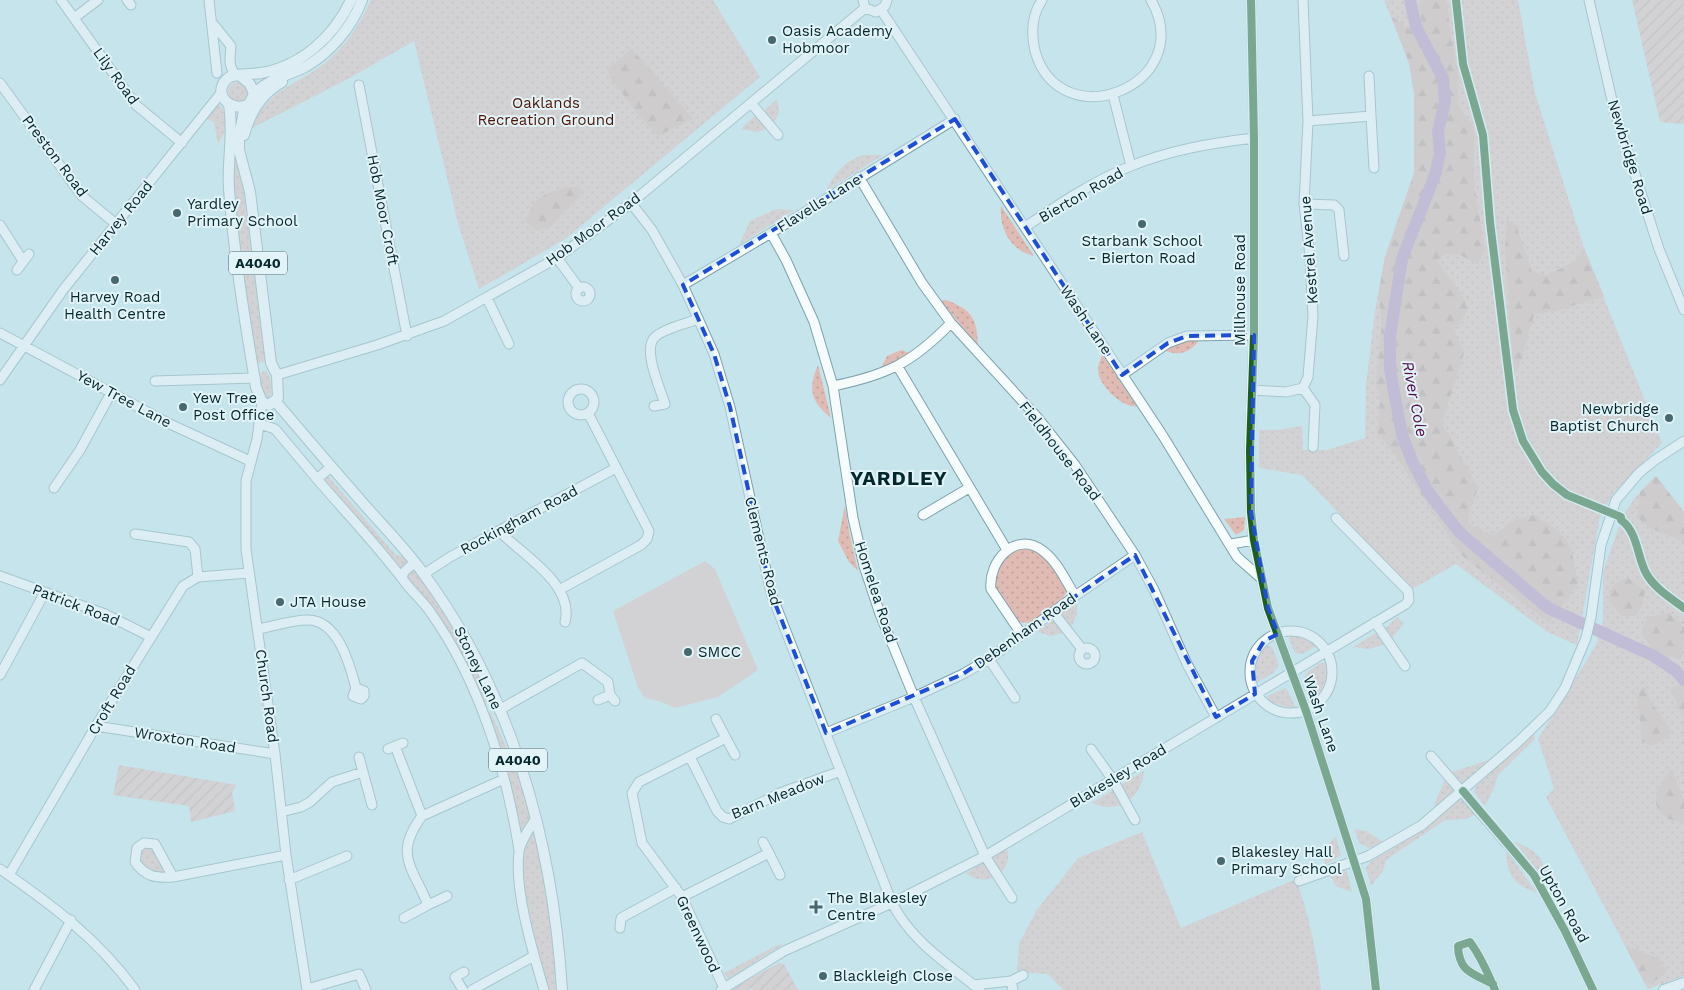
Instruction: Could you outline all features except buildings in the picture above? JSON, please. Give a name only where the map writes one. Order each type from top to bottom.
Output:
[{"type":"main road","points":[[222,93],[226,80],[237,75],[280,68],[308,53],[336,26],[351,0]]},
{"type":"main road","name":"A4040","points":[[241,158],[245,130],[259,101],[271,88],[321,56],[343,34],[362,0]]},
{"type":"main road","name":"A4040","points":[[276,402],[279,387],[274,371],[250,192],[241,158],[238,137],[245,106],[250,102],[254,94],[269,81],[304,67]]},
{"type":"main road","points":[[237,75],[250,84],[254,94]]},
{"type":"main road","name":"A4040","points":[[222,93],[230,105]]},
{"type":"main road","points":[[230,105],[237,107],[245,106]]},
{"type":"main road","name":"Church Road","points":[[230,105],[232,131],[228,166],[232,226],[255,377],[262,402]]},
{"type":"main road","points":[[255,377],[261,368],[274,371]]},
{"type":"main road","points":[[262,402],[269,405],[276,402]]},
{"type":"main road","name":"Stoney Lane","points":[[276,402],[415,562],[474,654],[498,707],[526,783],[536,818],[558,931],[562,990]]},
{"type":"main road","points":[[1664,990],[1684,983]]},
{"type":"street","name":"Lily Road","points":[[61,0],[136,105],[182,142]]},
{"type":"street","points":[[74,18],[98,0]]},
{"type":"street","points":[[209,0],[217,73]]},
{"type":"street","points":[[864,4],[872,12],[881,10],[887,0]]},
{"type":"street","points":[[1042,0],[1033,23],[1033,41],[1038,59],[1047,74],[1061,86],[1077,94],[1095,97],[1113,95],[1127,89],[1140,80],[1150,68],[1157,54],[1160,38],[1160,23],[1151,0]]},
{"type":"street","name":"Millhouse Road","points":[[1251,0],[1254,138],[1254,335],[1251,512],[1254,540],[1262,579]]},
{"type":"street","name":"Kestrel Avenue","points":[[1303,0],[1308,122],[1304,204],[1310,256],[1313,316],[1308,377],[1303,388]]},
{"type":"street","name":"Newbridge Road","points":[[1589,0],[1614,109],[1659,249],[1684,310]]},
{"type":"street","name":"Hob Moor Road","points":[[274,371],[407,336],[444,321],[557,258],[631,203],[751,104],[864,4]]},
{"type":"street","name":"Wash Lane","points":[[881,10],[1122,375],[1231,544],[1240,561],[1262,579],[1268,608],[1306,711],[1366,899],[1376,990]]},
{"type":"street","points":[[212,20],[218,31],[232,46],[229,58],[232,72],[237,75]]},
{"type":"street","points":[[1369,76],[1374,168]]},
{"type":"street","name":"Preston Road","points":[[0,83],[82,196],[116,224]]},
{"type":"street","name":"Hob Moor Croft","points":[[359,85],[407,336]]},
{"type":"street","name":"Harvey Road","points":[[0,380],[24,345],[116,224],[222,93]]},
{"type":"street","points":[[1113,95],[1132,166]]},
{"type":"street","points":[[751,104],[778,135]]},
{"type":"street","points":[[1308,122],[1371,116]]},
{"type":"street","name":"Flavells Lane","points":[[683,285],[771,234],[954,119]]},
{"type":"street","name":"Bierton Road","points":[[1025,228],[1064,202],[1132,166],[1201,145],[1254,138]]},
{"type":"street","name":"Fieldhouse Road","points":[[859,177],[922,283],[951,323],[1042,424],[1075,466],[1135,555],[1154,590],[1187,664],[1216,717]]},
{"type":"street","name":"Clements Road","points":[[631,203],[652,230],[683,285],[714,354],[730,407],[771,593],[892,903],[916,936],[940,961],[977,988]]},
{"type":"street","points":[[1304,204],[1334,205],[1339,210],[1344,256]]},
{"type":"street","points":[[0,225],[26,258],[17,270]]},
{"type":"street","name":"Homelea Road","points":[[771,234],[786,260],[814,322],[833,386],[853,518],[864,566],[880,614],[914,697],[985,856],[1012,898]]},
{"type":"street","points":[[557,258],[579,288]]},
{"type":"street","points":[[487,298],[509,344]]},
{"type":"street","points":[[654,406],[665,404],[652,363],[650,348],[652,341],[660,334],[698,319]]},
{"type":"street","points":[[833,386],[870,378],[898,367],[928,346],[951,323]]},
{"type":"street","name":"Yew Tree Lane","points":[[0,333],[170,424],[250,461]]},
{"type":"street","points":[[1122,375],[1168,343],[1188,336],[1254,335]]},
{"type":"street","points":[[898,367],[1007,550]]},
{"type":"street","points":[[155,381],[255,377]]},
{"type":"street","points":[[1253,390],[1286,392],[1303,388],[1315,405],[1314,447]]},
{"type":"street","points":[[54,488],[80,450],[111,393]]},
{"type":"street","name":"Church Road","points":[[262,402],[260,424],[246,481],[245,524],[249,573],[275,754],[286,855],[307,989]]},
{"type":"street","points":[[559,590],[647,540],[649,531],[588,413]]},
{"type":"street","points":[[260,424],[275,429],[430,611],[448,639],[481,710],[504,779],[519,850],[518,876],[534,956],[544,990]]},
{"type":"street","points":[[1299,881],[1354,859],[1368,856],[1422,825],[1463,791],[1550,711],[1565,688],[1586,638],[1591,617],[1601,545],[1616,500],[1647,466],[1684,442]]},
{"type":"street","points":[[317,479],[331,467]]},
{"type":"street","name":"Rockingham Road","points":[[424,574],[450,557],[616,468]]},
{"type":"street","points":[[924,515],[969,488]]},
{"type":"street","name":"Blakesley Road","points":[[722,989],[784,951],[892,903],[985,856],[1406,604],[1409,600],[1409,595],[1336,518]]},
{"type":"street","points":[[499,531],[550,577],[559,590],[567,616],[565,622]]},
{"type":"street","points":[[135,534],[189,542],[196,549],[198,577],[249,573]]},
{"type":"street","points":[[1231,544],[1254,540]]},
{"type":"street","points":[[1022,635],[991,589],[993,566],[1007,550],[1020,545],[1040,549],[1052,558],[1075,596]]},
{"type":"street","name":"Debenham Road","points":[[826,733],[914,697],[989,659],[1135,555]]},
{"type":"street","points":[[402,578],[404,572],[415,562]]},
{"type":"street","name":"Patrick Road","points":[[0,576],[112,617],[151,637]]},
{"type":"street","name":"Croft Road","points":[[9,875],[96,726],[183,586],[198,577]]},
{"type":"street","points":[[0,675],[45,592]]},
{"type":"street","points":[[1053,612],[1082,649]]},
{"type":"street","points":[[258,629],[307,620],[320,623],[334,634],[338,640],[356,688]]},
{"type":"street","points":[[1375,622],[1405,666]]},
{"type":"street","points":[[1256,694],[1250,677],[1252,661],[1264,641],[1287,632],[1305,634],[1320,643],[1327,651]]},
{"type":"street","name":"Wash Lane","points":[[1256,694],[1266,705],[1281,712],[1289,714],[1306,711],[1320,702],[1329,689],[1332,673],[1327,651]]},
{"type":"street","points":[[989,659],[1015,698]]},
{"type":"street","points":[[481,710],[498,707],[582,663],[608,682],[612,698],[598,700]]},
{"type":"street","points":[[716,719],[735,755]]},
{"type":"street","name":"Wroxton Road","points":[[96,726],[275,754]]},
{"type":"street","name":"Greenwood","points":[[722,989],[682,897],[642,843],[632,793],[639,782],[726,738]]},
{"type":"street","points":[[395,746],[422,816]]},
{"type":"street","points":[[1091,749],[1113,780],[1135,820]]},
{"type":"street","name":"Barn Meadow","points":[[690,756],[717,811],[723,817],[729,819],[780,794],[842,771]]},
{"type":"street","name":"Upton Road","points":[[1431,756],[1534,874],[1565,931],[1593,990]]},
{"type":"street","points":[[359,757],[372,805]]},
{"type":"street","points":[[281,812],[301,807],[310,802],[332,782],[363,772]]},
{"type":"street","points":[[428,905],[405,853],[411,834],[422,816],[504,779]]},
{"type":"street","points":[[519,850],[536,818]]},
{"type":"street","points":[[763,842],[780,875]]},
{"type":"street","points":[[173,877],[155,844],[144,843],[137,848],[135,862],[144,873],[158,878],[173,877],[286,855]]},
{"type":"street","points":[[682,897],[769,853]]},
{"type":"street","points":[[290,880],[347,856]]},
{"type":"street","points":[[0,869],[71,920],[109,957],[135,990]]},
{"type":"street","points":[[620,928],[621,918],[676,888]]},
{"type":"street","points":[[404,918],[447,896]]},
{"type":"street","points":[[34,990],[71,920]]},
{"type":"street","points":[[1470,942],[1478,953],[1494,987],[1465,970],[1461,964],[1458,946],[1470,942]]},
{"type":"street","points":[[472,990],[534,956]]},
{"type":"street","points":[[462,990],[455,978],[464,972]]},
{"type":"street","points":[[307,989],[359,974],[366,990]]},
{"type":"street","points":[[977,988],[1012,986],[1023,974]]},
{"type":"highlighted area","points":[[955,119],[1122,375],[1168,343],[1187,336],[1254,335],[1251,512],[1268,608],[1278,634],[1264,641],[1252,661],[1255,694],[1216,717],[1135,555],[963,674],[826,733],[771,593],[730,407],[714,354],[683,285]]},
{"type":"green space","name":"Oaklands Recreation Ground","points":[[371,0],[713,0],[760,77],[565,239],[479,289],[459,227],[414,41],[346,80],[252,128],[258,115],[274,96],[325,63],[346,42]]},
{"type":"green space","points":[[1384,0],[1518,0],[1535,93],[1584,248],[1662,443],[1613,494],[1600,517],[1577,645],[1547,632],[1456,564],[1412,589],[1302,475],[1259,468],[1259,430],[1278,430],[1302,426],[1303,450],[1327,450],[1365,438],[1366,385],[1375,311],[1385,257],[1414,173],[1414,93],[1409,63]]},
{"type":"green space","points":[[1419,0],[1446,0],[1458,76],[1458,105],[1474,128],[1474,185],[1485,249],[1478,264],[1460,255],[1447,253],[1438,261],[1461,294],[1467,307],[1465,315],[1454,330],[1464,353],[1442,423],[1478,488],[1468,515],[1469,524],[1493,536],[1514,520],[1533,515],[1563,535],[1567,542],[1574,559],[1578,584],[1549,623],[1460,554],[1394,453],[1378,434],[1380,395],[1376,384],[1382,321],[1378,295],[1385,257],[1414,173],[1414,93],[1409,63],[1391,16],[1410,29],[1421,19]]},
{"type":"green space","points":[[1632,0],[1684,0],[1684,124],[1660,122]]},
{"type":"green space","points":[[632,49],[693,119],[658,136],[636,113],[608,73],[610,67]]},
{"type":"green space","points":[[234,82],[242,82],[248,88],[248,96],[242,102],[234,102],[228,96],[228,88]]},
{"type":"green space","points":[[777,99],[779,112],[773,125],[764,111]]},
{"type":"green space","points":[[218,103],[226,118],[226,124],[218,144],[214,122],[207,119]]},
{"type":"green space","points":[[756,115],[767,129],[757,132],[741,129]]},
{"type":"green space","points":[[233,152],[236,152],[244,194],[265,361],[256,364],[244,285],[235,205]]},
{"type":"green space","points":[[863,155],[883,155],[826,191],[840,169],[850,161]]},
{"type":"green space","points":[[566,187],[578,187],[584,191],[550,227],[537,230],[526,222],[532,207],[540,198]]},
{"type":"green space","points":[[1001,206],[1034,256],[1019,249],[1008,238],[1002,223]]},
{"type":"green space","points":[[776,209],[794,210],[739,245],[750,221]]},
{"type":"green space","points":[[1507,220],[1516,225],[1532,272],[1548,275],[1577,260],[1584,248],[1604,296],[1559,310],[1535,314],[1524,352],[1514,374],[1505,250]]},
{"type":"green space","points":[[946,300],[962,308],[972,317],[975,322],[978,346],[941,301]]},
{"type":"green space","points":[[1202,337],[1185,352],[1174,353],[1162,349],[1188,338]]},
{"type":"green space","points":[[901,350],[910,353],[881,368],[887,356]]},
{"type":"green space","points":[[1102,354],[1137,406],[1125,404],[1119,400],[1112,395],[1102,382],[1098,366]]},
{"type":"green space","points":[[818,365],[831,418],[819,406],[813,394],[813,381]]},
{"type":"green space","points":[[263,371],[266,371],[271,381],[269,398],[263,396],[259,377]]},
{"type":"green space","points":[[328,476],[395,554],[404,557],[409,563],[401,571],[324,481]]},
{"type":"green space","points":[[1656,476],[1684,512],[1684,976],[1648,989],[1546,797],[1554,788],[1538,739],[1596,645],[1603,621],[1603,572],[1623,515],[1635,498]]},
{"type":"green space","points":[[1656,476],[1684,512],[1684,542],[1647,527],[1638,517],[1640,492]]},
{"type":"green space","points":[[845,505],[858,571],[849,562],[838,541]]},
{"type":"green space","points":[[1245,517],[1244,530],[1236,535],[1224,519]]},
{"type":"green space","points":[[1020,548],[1029,549],[1043,556],[1054,569],[1067,591],[1063,598],[1033,623],[1017,622],[996,590],[994,579],[1003,557]]},
{"type":"green space","name":"SMCC","points":[[705,561],[715,569],[758,670],[718,697],[675,708],[659,701],[645,698],[638,688],[613,611]]},
{"type":"green space","points":[[415,570],[443,610],[488,696],[489,701],[485,704],[481,703],[406,577]]},
{"type":"green space","points":[[1627,577],[1645,591],[1643,603],[1636,616],[1622,616],[1610,602],[1609,592],[1614,585]]},
{"type":"green space","points":[[1077,602],[1077,615],[1070,629],[1061,618],[1061,613]]},
{"type":"green space","points":[[1669,613],[1684,627],[1684,652],[1680,659],[1655,652],[1641,634],[1648,617]]},
{"type":"green space","points":[[1397,617],[1404,624],[1391,639],[1384,630]]},
{"type":"green space","points":[[1052,621],[1057,623],[1063,633],[1050,636],[1037,631]]},
{"type":"green space","points":[[1376,633],[1384,645],[1368,649],[1356,647],[1350,649]]},
{"type":"green space","points":[[1297,634],[1317,646],[1301,654],[1295,653],[1289,639],[1291,635]]},
{"type":"green space","points":[[1267,645],[1272,647],[1279,665],[1273,673],[1258,682],[1254,679],[1256,660],[1260,652]]},
{"type":"green space","points":[[1320,663],[1326,663],[1328,679],[1320,694],[1311,702],[1304,678],[1308,672]]},
{"type":"green space","points":[[1684,682],[1684,719],[1671,689]]},
{"type":"green space","points":[[1645,686],[1650,700],[1671,731],[1669,736],[1652,746],[1642,742],[1638,700],[1640,690]]},
{"type":"green space","points":[[1285,688],[1296,709],[1269,702],[1268,696]]},
{"type":"green space","points":[[490,711],[518,773],[532,819],[520,836],[488,716]]},
{"type":"green space","points":[[1534,732],[1535,739],[1498,775],[1485,806],[1474,792],[1475,787]]},
{"type":"green space","points":[[1492,759],[1465,783],[1461,782],[1452,772]]},
{"type":"green space","points":[[119,765],[237,785],[232,792],[235,811],[191,822],[189,806],[113,795]]},
{"type":"green space","points":[[1672,770],[1684,801],[1684,823],[1665,817],[1657,805],[1656,799],[1659,786]]},
{"type":"green space","points":[[1144,771],[1139,789],[1127,802],[1111,807],[1092,803]]},
{"type":"green space","points":[[1445,776],[1454,787],[1454,792],[1434,808],[1444,783]]},
{"type":"green space","points":[[1463,799],[1475,815],[1465,819],[1445,820],[1386,860],[1383,871],[1371,886],[1366,868],[1370,862],[1411,837],[1458,800]]},
{"type":"green space","points":[[534,826],[548,901],[557,990],[550,990],[545,976],[530,921],[523,881],[523,851]]},
{"type":"green space","points":[[1354,829],[1366,831],[1383,842],[1370,848],[1360,844]]},
{"type":"green space","points":[[1142,832],[1181,928],[1296,879],[1312,934],[1321,990],[1063,990],[1048,974],[1017,972],[1019,944],[1036,911],[1078,858]]},
{"type":"green space","points":[[1336,836],[1341,855],[1325,865],[1323,850]]},
{"type":"green space","points":[[1514,841],[1530,849],[1540,858],[1547,887],[1532,863]]},
{"type":"green space","points":[[144,845],[156,849],[166,874],[152,874],[137,859],[139,849]]},
{"type":"green space","points":[[1007,849],[1008,858],[1006,865],[996,876],[989,879],[981,879],[974,878],[966,873]]},
{"type":"green space","points":[[1506,850],[1537,893],[1522,886],[1513,878],[1508,866]]},
{"type":"green space","points":[[1344,870],[1347,872],[1352,892],[1336,886],[1328,873]]},
{"type":"green space","points":[[782,943],[782,945],[732,977],[728,978],[724,973]]},
{"type":"green space","points":[[1634,948],[1659,960],[1667,971],[1659,979],[1645,984],[1627,949]]},
{"type":"green space","points":[[779,963],[784,964],[798,990],[752,990],[751,988],[747,990],[729,990]]},
{"type":"waterway","name":"River Cole","points":[[1410,0],[1416,27],[1443,78],[1445,102],[1438,131],[1440,153],[1435,175],[1402,259],[1390,336],[1390,369],[1402,435],[1413,463],[1429,493],[1460,533],[1548,608],[1654,656],[1676,671],[1684,680]]},
{"type":"cycle path","points":[[1251,0],[1254,138],[1254,335],[1250,451],[1251,512],[1254,540],[1268,608],[1306,711],[1366,899],[1376,990]]},
{"type":"cycle path","points":[[1456,0],[1463,64],[1483,135],[1490,222],[1513,410],[1523,441],[1542,472],[1567,495],[1621,517],[1621,520],[1631,531],[1643,567],[1649,578],[1663,592],[1684,608]]},
{"type":"cycle path","points":[[1463,791],[1534,875],[1565,931],[1593,990]]},
{"type":"cycle path","points":[[1493,984],[1486,980],[1473,974],[1464,967],[1459,955],[1458,946],[1470,942],[1478,953],[1490,977],[1492,984],[1495,990]]},
{"type":"place","name":"Oasis Academy Hobmoor","points":[[772,40]]},
{"type":"place","name":"Yardley Primary School","points":[[177,213]]},
{"type":"place","name":"Starbank School - Bierton Road","points":[[1142,224]]},
{"type":"place","name":"Harvey Road Health Centre","points":[[115,280]]},
{"type":"place","name":"Yew Tree Post Office","points":[[183,407]]},
{"type":"place","name":"Newbridge Baptist Church","points":[[1669,418]]},
{"type":"place","name":"JTA House","points":[[280,602]]},
{"type":"place","name":"SMCC","points":[[688,652]]},
{"type":"place","name":"Blakesley Hall Primary School","points":[[1221,861]]},
{"type":"place","name":"The Blakesley Centre","points":[[816,907]]},
{"type":"place","name":"Blackleigh Close","points":[[823,976]]},
{"type":"district","name":"YARDLEY","points":[[899,478]]}]
